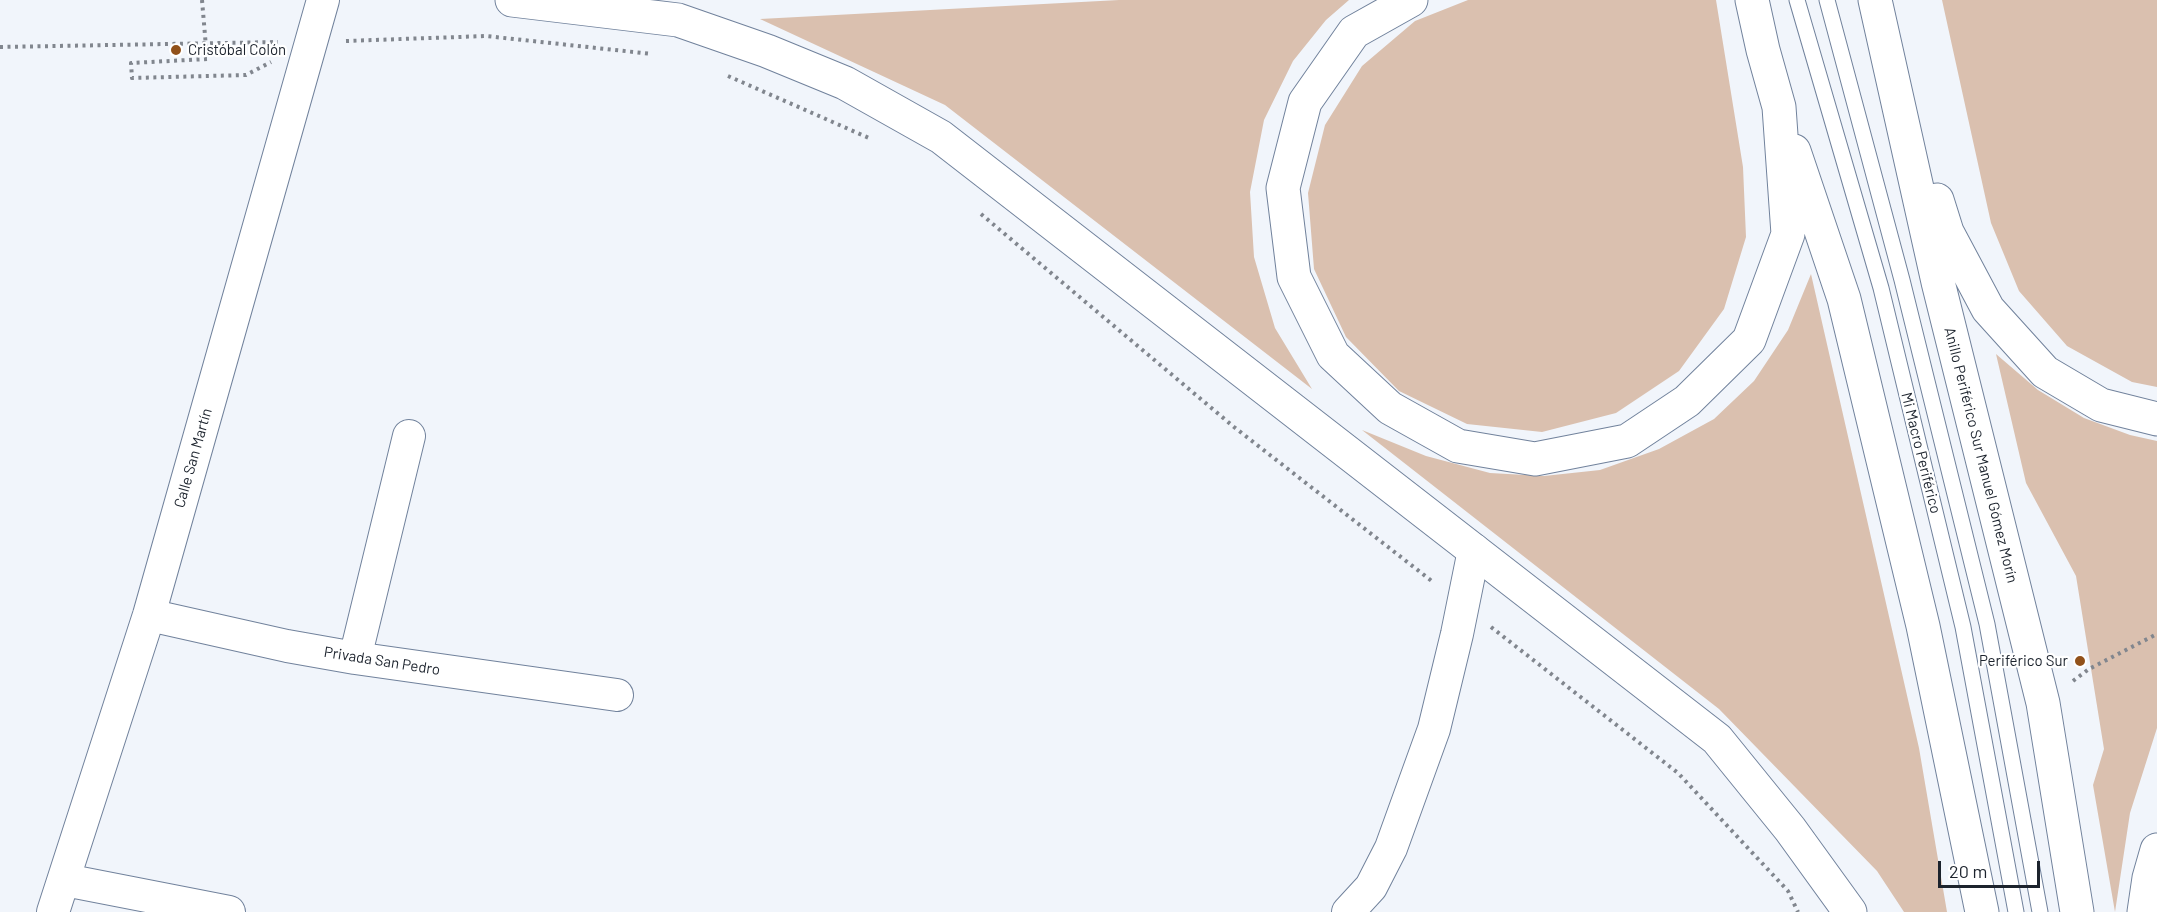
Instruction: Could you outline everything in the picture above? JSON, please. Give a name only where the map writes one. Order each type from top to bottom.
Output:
[{"type":"highway","points":[[512,0],[678,20],[767,51],[845,83],[941,136],[1717,738],[1790,829],[1850,912]]},
{"type":"highway","points":[[1411,0],[1354,32],[1305,102],[1283,188],[1294,277],[1333,355],[1390,408],[1458,446],[1535,459],[1627,441],[1687,401],[1749,340],[1788,234],[1779,107]]},
{"type":"highway","points":[[1752,0],[1779,107],[1844,299],[1923,626],[1982,912]]},
{"type":"highway","name":"Anillo Periférico Sur Manuel Gómez Morín","points":[[1875,0],[1938,282],[2043,703],[2077,912]]},
{"type":"highway","points":[[1884,35],[1947,232],[1988,309],[2045,372],[2101,405],[2157,419]]},
{"type":"highway","points":[[2144,912],[2149,878],[2157,850]]},
{"type":"street","name":"Calle San Martín","points":[[53,912],[149,615],[323,0]]},
{"type":"street","points":[[355,658],[409,436]]},
{"type":"street","points":[[1348,912],[1371,886],[1391,848],[1434,729],[1463,605],[1473,550]]},
{"type":"street","name":"Privada San Pedro","points":[[149,615],[287,646],[355,658],[616,695]]},
{"type":"street","points":[[65,880],[229,912]]},
{"type":"lane","name":"Mi Macro Periférico","points":[[1797,0],[1881,288],[1963,627],[2016,912]]},
{"type":"lane","name":"Mi Macro Periférico","points":[[1827,0],[1902,280],[1987,624],[2040,912]]},
{"type":"path","points":[[202,0],[207,59],[131,63],[132,78],[246,75]]},
{"type":"path","points":[[0,47],[310,42],[486,36],[662,55]]},
{"type":"path","points":[[718,72],[870,139]]},
{"type":"path","points":[[978,212],[1234,427],[1678,772],[1788,891],[1798,912]]},
{"type":"path","points":[[2043,703],[2089,669],[2157,634]]},
{"type":"shaded area","points":[[1119,0],[1349,0],[1326,20],[1293,61],[1264,120],[1250,192],[1254,257],[1275,328],[1312,389],[945,105],[760,19]]},
{"type":"shaded area","points":[[1468,0],[1716,0],[1743,167],[1746,237],[1724,309],[1679,371],[1616,413],[1542,432],[1467,424],[1399,391],[1346,337],[1314,269],[1308,193],[1325,125],[1362,66],[1415,21]]},
{"type":"shaded area","points":[[1942,0],[2157,0],[2157,387],[2132,382],[2067,346],[2019,291],[1991,223]]},
{"type":"shaded area","points":[[1811,274],[1919,748],[1947,912],[1904,912],[1877,871],[1719,709],[1362,430],[1426,456],[1490,473],[1544,476],[1600,470],[1659,449],[1714,419],[1754,381],[1788,330]]},
{"type":"shaded area","points":[[1996,354],[2038,390],[2084,418],[2130,435],[2157,441],[2157,728],[2130,813],[2115,912],[2093,785],[2104,749],[2076,576],[2026,483]]},
{"type":"place","name":"Cristóbal Colón","points":[[176,50]]},
{"type":"place","name":"Periférico Sur","points":[[2080,661]]}]
